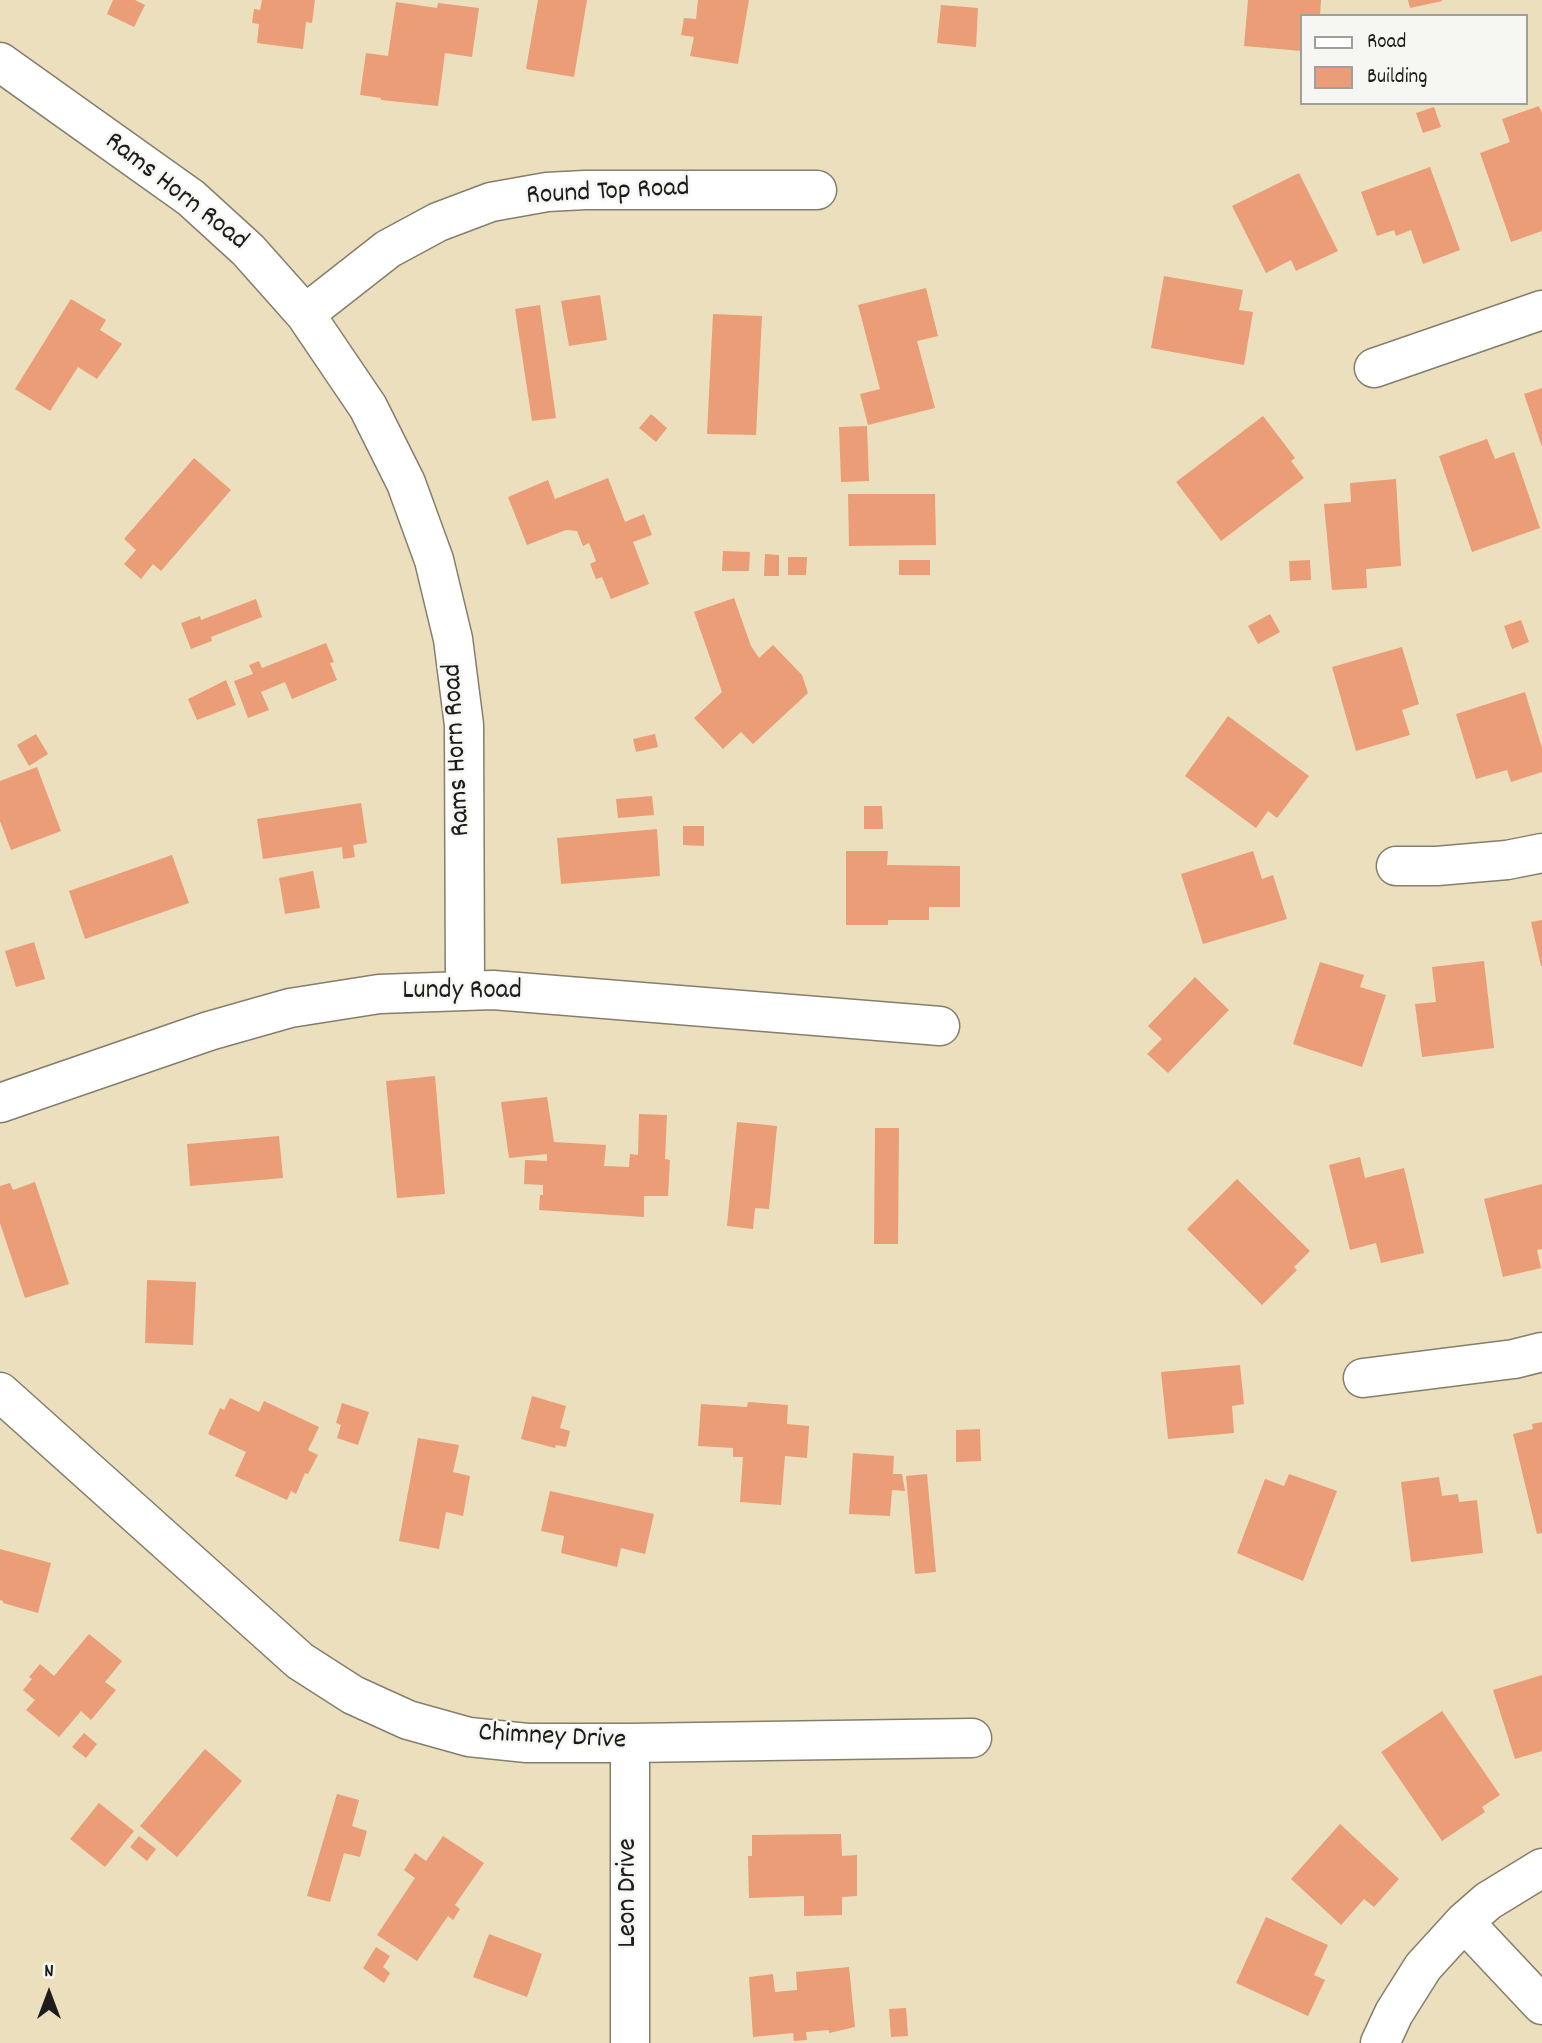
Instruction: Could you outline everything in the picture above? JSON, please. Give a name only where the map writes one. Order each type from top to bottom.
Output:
[{"type":"street","name":"Rams Horn Road","points":[[0,62],[191,198],[248,250],[305,314],[368,407],[407,483],[434,561],[453,639],[464,725],[465,989]]},
{"type":"street","name":"Round Top Road","points":[[305,314],[388,249],[438,222],[491,202],[547,192],[585,190],[817,190]]},
{"type":"street","points":[[1374,369],[1542,310]]},
{"type":"street","points":[[1396,866],[1437,866],[1507,860],[1542,853]]},
{"type":"street","name":"Lundy Road","points":[[0,1103],[209,1031],[290,1008],[379,994],[465,989],[940,1026]]},
{"type":"street","points":[[1363,1378],[1514,1359],[1542,1352]]},
{"type":"street","name":"Chimney Drive","points":[[0,1392],[300,1661],[353,1695],[408,1720],[469,1737],[527,1743],[630,1744],[972,1738]]},
{"type":"street","name":"Leon Drive","points":[[630,1744],[630,2043]]},
{"type":"street","points":[[1380,2043],[1394,2012],[1423,1967],[1464,1922],[1488,1901],[1542,1868]]},
{"type":"street","points":[[1464,1922],[1542,2005]]},
{"type":"building","points":[[113,0],[135,0],[145,5],[134,27],[107,14]]},
{"type":"building","points":[[262,0],[315,0],[312,23],[306,22],[303,49],[257,43],[259,24],[252,23],[254,9],[260,10]]},
{"type":"building","points":[[538,0],[587,0],[574,77],[526,69]]},
{"type":"building","points":[[698,0],[749,0],[738,64],[690,56],[694,37],[681,35],[684,18],[696,19]]},
{"type":"building","points":[[1248,0],[1321,0],[1320,14],[1300,14],[1300,51],[1244,46]]},
{"type":"building","points":[[1408,0],[1442,0],[1442,1],[1410,8]]},
{"type":"building","points":[[396,2],[437,8],[438,3],[479,8],[472,57],[445,53],[438,106],[360,95],[366,53],[388,56]]},
{"type":"building","points":[[941,5],[978,8],[976,47],[937,43]]},
{"type":"building","points":[[1539,106],[1542,113],[1542,231],[1511,242],[1480,153],[1510,142],[1502,119]]},
{"type":"building","points":[[1434,107],[1441,127],[1423,133],[1416,113]]},
{"type":"building","points":[[1430,167],[1460,250],[1423,264],[1411,230],[1396,236],[1394,230],[1377,236],[1361,192]]},
{"type":"building","points":[[1299,173],[1338,251],[1296,271],[1291,260],[1266,273],[1232,206]]},
{"type":"building","points":[[1164,276],[1243,290],[1239,310],[1253,312],[1244,365],[1151,348]]},
{"type":"building","points":[[926,288],[938,336],[917,341],[935,408],[868,425],[860,394],[880,389],[858,305]]},
{"type":"building","points":[[600,295],[607,340],[569,346],[561,301]]},
{"type":"building","points":[[71,299],[106,320],[100,330],[122,344],[97,379],[78,367],[50,411],[15,389]]},
{"type":"building","points":[[540,305],[556,418],[532,421],[515,309]]},
{"type":"building","points":[[713,314],[762,316],[756,435],[707,434]]},
{"type":"building","points":[[1542,388],[1542,447],[1524,394]]},
{"type":"building","points":[[651,414],[667,428],[656,442],[639,428]]},
{"type":"building","points":[[1263,416],[1295,458],[1291,461],[1304,478],[1221,541],[1176,482]]},
{"type":"building","points":[[867,426],[869,481],[841,482],[839,427]]},
{"type":"building","points":[[1487,439],[1495,459],[1514,452],[1540,528],[1472,552],[1439,456]]},
{"type":"building","points":[[194,458],[231,490],[161,571],[153,564],[141,579],[124,564],[136,550],[124,539]]},
{"type":"building","points":[[608,478],[625,522],[644,514],[652,535],[633,542],[649,584],[611,599],[602,577],[596,579],[590,564],[596,561],[589,543],[583,546],[577,531],[566,530],[527,545],[508,497],[548,480],[555,499]]},
{"type":"building","points":[[1396,479],[1401,566],[1366,569],[1367,588],[1332,590],[1324,504],[1351,502],[1350,483]]},
{"type":"building","points":[[848,494],[935,494],[936,545],[849,546]]},
{"type":"building","points":[[723,551],[750,552],[749,571],[722,571]]},
{"type":"building","points":[[765,554],[779,555],[779,576],[764,576]]},
{"type":"building","points":[[788,557],[807,557],[806,575],[788,575]]},
{"type":"building","points":[[899,560],[930,560],[930,575],[899,575]]},
{"type":"building","points":[[1310,560],[1311,580],[1290,581],[1289,561]]},
{"type":"building","points":[[734,598],[751,646],[759,658],[773,645],[802,675],[808,693],[753,744],[741,732],[723,749],[694,718],[722,692],[694,612]]},
{"type":"building","points":[[256,599],[262,617],[211,637],[212,641],[191,649],[181,623],[200,616],[201,620]]},
{"type":"building","points":[[1270,614],[1280,632],[1258,644],[1248,626]]},
{"type":"building","points":[[1521,620],[1529,642],[1512,649],[1504,626]]},
{"type":"building","points":[[326,643],[334,662],[330,663],[337,680],[292,699],[285,682],[261,692],[269,710],[248,718],[234,681],[253,674],[249,665],[259,661],[262,668]]},
{"type":"building","points":[[1402,647],[1419,704],[1402,710],[1410,735],[1356,751],[1332,667]]},
{"type":"building","points":[[226,680],[236,705],[197,720],[188,699]]},
{"type":"building","points":[[1525,692],[1542,748],[1542,772],[1511,782],[1507,770],[1476,779],[1456,714]]},
{"type":"building","points":[[1228,716],[1309,776],[1277,818],[1268,811],[1256,828],[1185,776]]},
{"type":"building","points":[[36,734],[48,754],[29,766],[17,745]]},
{"type":"building","points":[[655,734],[658,747],[636,752],[633,739]]},
{"type":"building","points":[[37,767],[61,831],[11,850],[0,821],[0,781]]},
{"type":"building","points":[[652,796],[654,815],[618,818],[616,799]]},
{"type":"building","points":[[361,803],[367,843],[353,845],[355,857],[343,859],[342,847],[263,859],[257,819]]},
{"type":"building","points":[[864,806],[882,806],[883,829],[864,829]]},
{"type":"building","points":[[683,826],[704,826],[704,846],[683,845]]},
{"type":"building","points":[[657,829],[660,876],[561,884],[557,838]]},
{"type":"building","points":[[846,851],[888,851],[887,865],[960,866],[960,907],[929,907],[929,920],[888,920],[888,925],[846,925]]},
{"type":"building","points":[[1253,851],[1262,879],[1273,875],[1287,919],[1203,944],[1181,874]]},
{"type":"building","points":[[172,855],[189,903],[85,939],[69,891]]},
{"type":"building","points":[[313,871],[320,908],[285,914],[279,878]]},
{"type":"building","points":[[1542,920],[1542,966],[1541,966],[1531,922]]},
{"type":"building","points":[[34,942],[45,979],[16,987],[5,951]]},
{"type":"building","points":[[1484,961],[1494,1048],[1422,1057],[1415,1004],[1436,1002],[1432,967]]},
{"type":"building","points":[[1320,962],[1364,975],[1360,987],[1386,995],[1362,1067],[1293,1044]]},
{"type":"building","points":[[1195,977],[1229,1010],[1168,1073],[1147,1054],[1162,1039],[1148,1026]]},
{"type":"building","points":[[435,1076],[445,1194],[397,1198],[386,1081]]},
{"type":"building","points":[[547,1097],[554,1142],[606,1145],[604,1166],[629,1167],[630,1154],[638,1155],[639,1114],[667,1115],[665,1159],[670,1160],[668,1196],[644,1196],[644,1217],[539,1210],[543,1185],[524,1184],[525,1160],[547,1161],[547,1154],[509,1158],[501,1102]]},
{"type":"building","points":[[737,1122],[777,1126],[769,1209],[755,1208],[753,1229],[727,1226]]},
{"type":"building","points":[[875,1128],[899,1128],[898,1244],[874,1244]]},
{"type":"building","points":[[279,1136],[283,1178],[190,1186],[187,1144]]},
{"type":"building","points":[[1360,1157],[1365,1178],[1404,1168],[1424,1253],[1381,1263],[1376,1243],[1350,1250],[1329,1165]]},
{"type":"building","points":[[1237,1179],[1310,1251],[1294,1267],[1297,1270],[1262,1305],[1187,1229]]},
{"type":"building","points":[[35,1182],[69,1284],[25,1298],[0,1223],[0,1186],[10,1183],[13,1190]]},
{"type":"building","points":[[1542,1184],[1542,1249],[1537,1250],[1541,1268],[1503,1277],[1484,1199]]},
{"type":"building","points":[[147,1280],[196,1282],[193,1345],[145,1343]]},
{"type":"building","points":[[1240,1365],[1244,1404],[1232,1406],[1234,1433],[1168,1439],[1161,1372]]},
{"type":"building","points":[[532,1396],[566,1406],[560,1428],[570,1431],[566,1447],[556,1445],[555,1448],[521,1439]]},
{"type":"building","points":[[230,1398],[259,1412],[264,1401],[319,1427],[308,1450],[318,1455],[308,1474],[305,1473],[296,1494],[291,1491],[287,1500],[235,1476],[246,1452],[208,1434],[220,1408],[224,1410]]},
{"type":"building","points":[[748,1402],[788,1405],[787,1424],[809,1426],[807,1458],[785,1456],[781,1505],[740,1502],[743,1457],[733,1457],[733,1448],[698,1446],[701,1404],[747,1407]]},
{"type":"building","points":[[342,1403],[369,1412],[358,1445],[337,1438],[341,1425],[336,1423]]},
{"type":"building","points":[[1542,1422],[1542,1533],[1537,1534],[1513,1434],[1533,1429],[1532,1424]]},
{"type":"building","points":[[980,1429],[981,1461],[956,1462],[956,1430]]},
{"type":"building","points":[[418,1438],[459,1445],[453,1472],[470,1476],[463,1516],[446,1512],[439,1549],[399,1541]]},
{"type":"building","points":[[853,1453],[894,1456],[893,1474],[902,1474],[905,1491],[892,1490],[890,1516],[849,1514]]},
{"type":"building","points":[[927,1474],[936,1572],[915,1574],[906,1476]]},
{"type":"building","points":[[1289,1474],[1337,1491],[1303,1581],[1237,1553],[1265,1479],[1284,1486]]},
{"type":"building","points":[[1439,1477],[1442,1496],[1458,1494],[1459,1502],[1477,1500],[1483,1553],[1411,1562],[1401,1482]]},
{"type":"building","points":[[550,1491],[654,1514],[645,1554],[621,1548],[617,1567],[561,1553],[564,1536],[541,1531]]},
{"type":"building","points":[[0,1549],[51,1563],[38,1613],[0,1600]]},
{"type":"building","points":[[89,1634],[122,1661],[105,1682],[116,1690],[91,1720],[81,1711],[59,1737],[26,1710],[35,1700],[23,1690],[40,1664],[54,1676]]},
{"type":"building","points":[[1542,1675],[1542,1751],[1515,1759],[1493,1690]]},
{"type":"building","points":[[1442,1711],[1500,1795],[1482,1807],[1485,1812],[1442,1841],[1381,1752]]},
{"type":"building","points":[[84,1733],[97,1744],[86,1758],[72,1747]]},
{"type":"building","points":[[205,1749],[242,1781],[177,1857],[140,1826]]},
{"type":"building","points":[[337,1794],[359,1800],[352,1826],[367,1831],[360,1857],[344,1853],[330,1902],[307,1896]]},
{"type":"building","points":[[99,1803],[134,1831],[105,1867],[70,1839]]},
{"type":"building","points":[[1340,1824],[1399,1879],[1374,1907],[1364,1899],[1341,1925],[1291,1879]]},
{"type":"building","points":[[841,1834],[842,1856],[857,1855],[857,1896],[842,1897],[842,1915],[804,1916],[804,1896],[749,1898],[748,1856],[752,1856],[752,1835]]},
{"type":"building","points":[[139,1836],[156,1849],[147,1861],[130,1847]]},
{"type":"building","points":[[443,1836],[484,1863],[455,1905],[460,1909],[453,1920],[448,1916],[417,1961],[377,1935],[415,1878],[404,1870],[415,1853],[426,1861]]},
{"type":"building","points":[[1266,1917],[1328,1945],[1314,1975],[1325,1980],[1308,2016],[1236,1983]]},
{"type":"building","points":[[489,1934],[542,1954],[527,1997],[473,1977]]},
{"type":"building","points":[[376,1947],[390,1956],[383,1967],[390,1973],[384,1983],[363,1968]]},
{"type":"building","points":[[849,1967],[855,2027],[829,2033],[829,2030],[806,2032],[807,2040],[794,2041],[793,2033],[753,2037],[749,1977],[773,1974],[775,1992],[797,1990],[796,1972]]},
{"type":"building","points":[[906,2008],[908,2036],[891,2037],[889,2009]]}]
